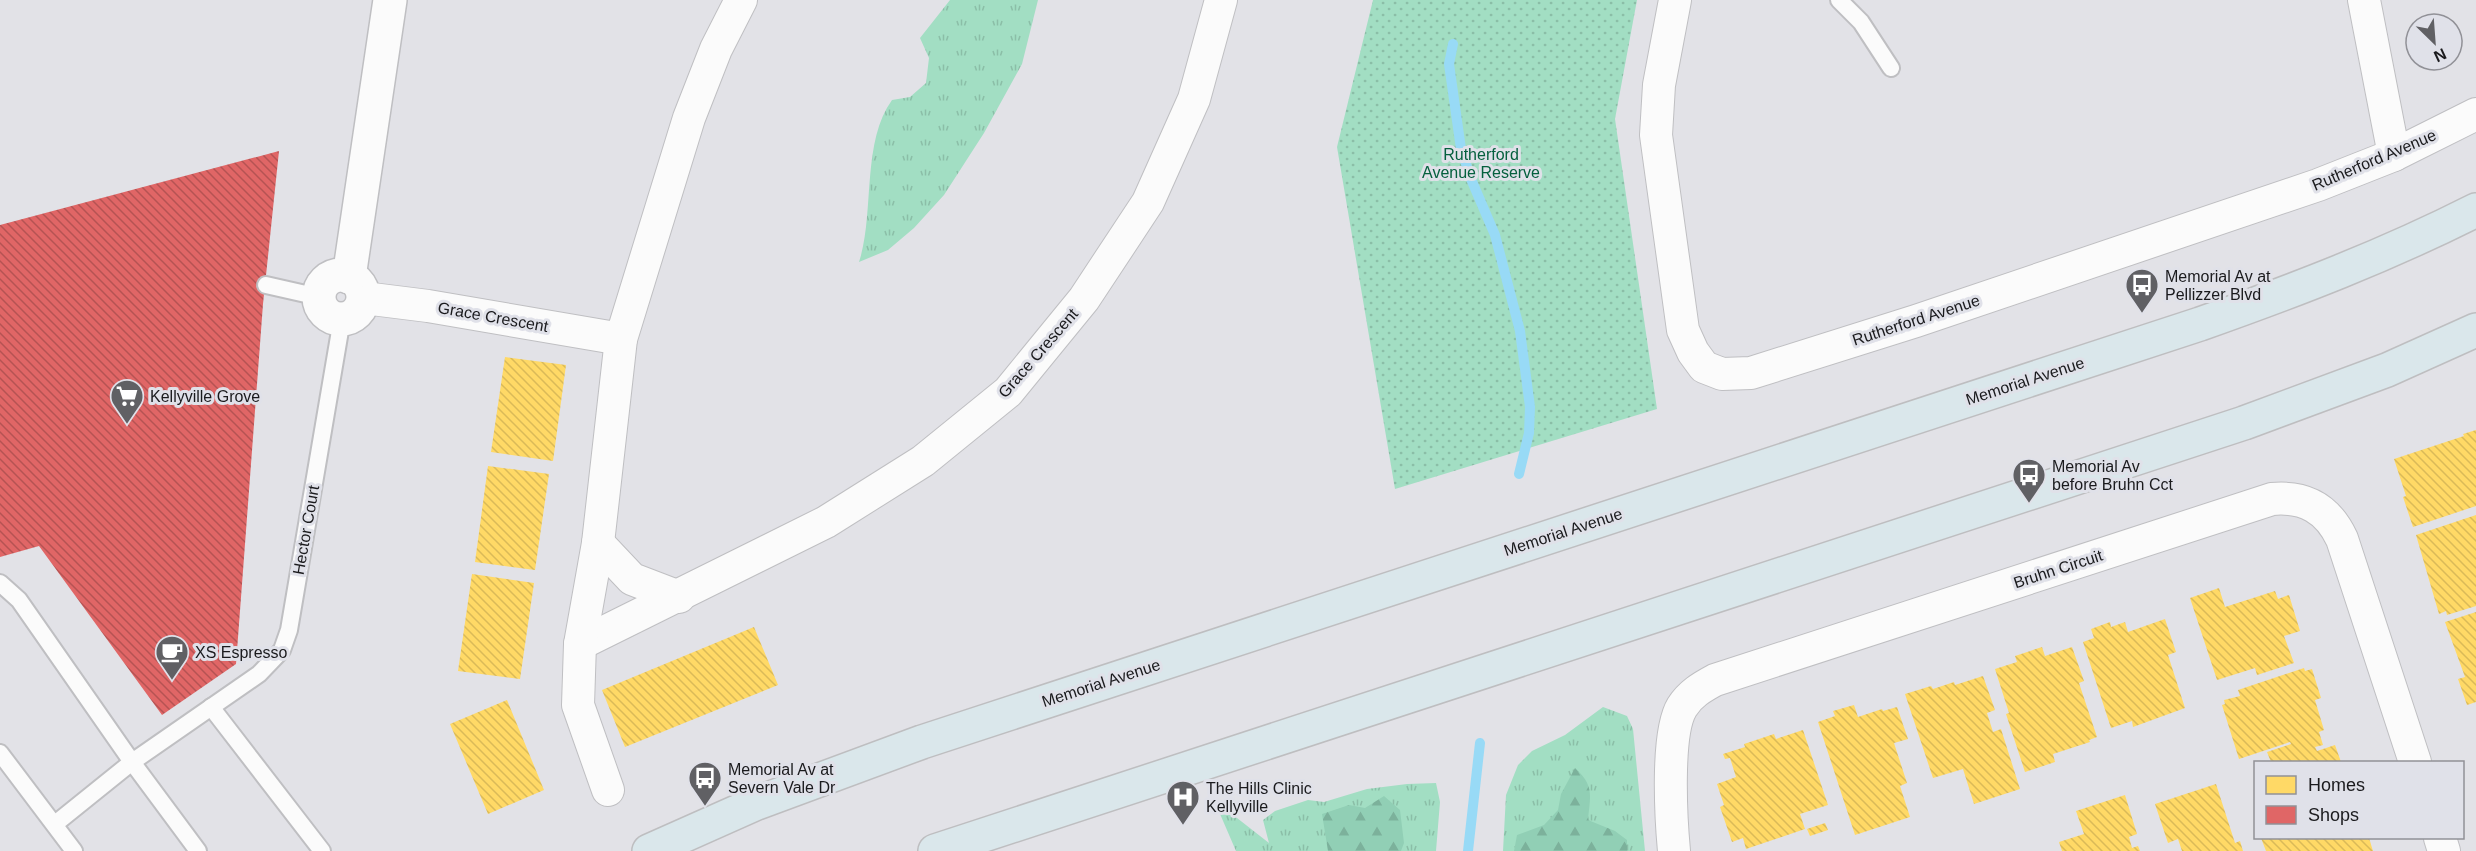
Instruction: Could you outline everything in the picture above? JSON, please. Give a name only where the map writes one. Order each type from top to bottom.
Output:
[{"type":"main road","name":"Memorial Avenue","points":[[649,851],[758,803],[922,742],[2200,324],[2315,283],[2378,257],[2476,210]]},
{"type":"main road","points":[[935,851],[2244,423],[2387,370],[2476,330]]},
{"type":"street","name":"Hector Court","points":[[343,298],[390,0]]},
{"type":"street","points":[[608,790],[578,705],[580,644],[598,543],[621,339],[689,118],[716,49],[741,0]]},
{"type":"street","name":"Grace Crescent","points":[[580,644],[679,597],[826,522],[923,461],[1008,392],[1084,299],[1148,202],[1194,99],[1221,0]]},
{"type":"street","name":"Rutherford Avenue","points":[[1675,0],[1659,85],[1656,135],[1683,330],[1693,352],[1704,367],[1722,374],[1751,373],[1916,321],[2318,184],[2394,155],[2476,114]]},
{"type":"street","points":[[2364,0],[2394,155]]},
{"type":"street","name":"Grace Crescent","points":[[343,298],[428,306],[621,339]]},
{"type":"street","name":"Bruhn Circuit","points":[[1674,851],[1671,793],[1676,722],[1681,708],[1701,687],[2272,499],[2298,499],[2311,503],[2325,513],[2335,525],[2342,539],[2415,761]]},
{"type":"street","points":[[598,543],[632,579],[679,597]]},
{"type":"lane","points":[[1839,0],[1861,22],[1891,68]]},
{"type":"lane","points":[[266,285],[343,298]]},
{"type":"lane","name":"Hector Court","points":[[55,824],[132,762],[259,674],[282,650],[289,630],[343,298]]},
{"type":"lane","points":[[0,582],[20,600],[132,762],[198,851]]},
{"type":"lane","points":[[211,707],[322,851]]},
{"type":"lane","points":[[0,753],[74,851]]},
{"type":"green space","points":[[950,0],[1038,0],[1022,64],[984,133],[944,195],[914,228],[888,250],[859,262],[867,222],[872,157],[882,117],[892,100],[910,97],[926,83],[929,58],[920,38]]},
{"type":"green space","name":"Rutherford Avenue Reserve","points":[[1373,0],[1637,0],[1615,119],[1657,409],[1395,489],[1337,147]]},
{"type":"green space","points":[[1603,707],[1627,716],[1633,729],[1645,851],[1503,851],[1506,795],[1518,765],[1532,751],[1565,735]]},
{"type":"green space","points":[[1575,768],[1586,780],[1590,792],[1588,820],[1615,831],[1627,840],[1627,851],[1514,851],[1517,835],[1544,825],[1558,810],[1561,794]]},
{"type":"green space","points":[[1436,783],[1440,802],[1436,851],[1236,851],[1214,800],[1269,843],[1263,820],[1275,811],[1308,800],[1324,802],[1367,789]]},
{"type":"green space","points":[[1384,796],[1400,810],[1404,843],[1401,851],[1328,851],[1322,814],[1349,805],[1365,808]]},
{"type":"building: Homes","points":[[505,357],[566,365],[553,461],[491,452]]},
{"type":"building: Homes","points":[[2476,430],[2476,506],[2413,527],[2394,459]]},
{"type":"building: Homes","points":[[488,466],[549,474],[535,570],[475,562]]},
{"type":"building: Homes","points":[[2476,515],[2476,606],[2447,615],[2446,611],[2439,614],[2416,535]]},
{"type":"building: Homes","points":[[472,574],[534,583],[520,679],[458,671]]},
{"type":"building: Homes","points":[[2219,588],[2225,607],[2275,591],[2278,599],[2289,595],[2300,631],[2284,636],[2294,663],[2257,675],[2255,668],[2217,680],[2190,598]]},
{"type":"building: Homes","points":[[2476,612],[2476,702],[2467,705],[2458,679],[2465,677],[2445,622]]},
{"type":"building: Homes","points":[[2165,619],[2176,652],[2168,655],[2185,708],[2133,727],[2132,721],[2111,728],[2083,642],[2094,638],[2091,629],[2110,622],[2111,627],[2125,622],[2128,632]]},
{"type":"building: Homes","points":[[754,627],[778,685],[625,747],[602,690]]},
{"type":"building: Homes","points":[[2042,647],[2045,656],[2072,647],[2084,681],[2079,683],[2097,737],[2089,740],[2090,742],[2053,754],[2055,762],[2025,772],[2006,714],[2009,713],[1995,669],[2017,662],[2015,656]]},
{"type":"building: Homes","points":[[2304,668],[2305,671],[2312,669],[2321,698],[2315,700],[2324,730],[2319,732],[2323,745],[2315,747],[2317,751],[2335,745],[2341,761],[2271,761],[2267,752],[2291,744],[2290,742],[2239,759],[2222,705],[2225,704],[2224,700],[2240,696],[2238,690]]},
{"type":"building: Homes","points":[[1983,676],[1995,710],[1987,713],[1993,732],[2001,729],[2020,789],[1974,804],[1963,769],[1933,778],[1905,694],[1931,686],[1933,689],[1954,682],[1955,685]]},
{"type":"building: Homes","points":[[507,700],[544,790],[488,814],[450,724]]},
{"type":"building: Homes","points":[[1854,705],[1858,717],[1897,707],[1908,739],[1894,743],[1907,783],[1900,786],[1910,817],[1855,835],[1818,722],[1835,716],[1833,711]]},
{"type":"building: Homes","points":[[1803,730],[1828,805],[1800,814],[1805,829],[1746,849],[1743,838],[1732,842],[1720,807],[1724,805],[1717,784],[1736,777],[1730,758],[1725,759],[1723,754],[1774,734],[1776,739]]},
{"type":"building: Homes","points":[[2216,784],[2235,843],[2240,841],[2243,851],[2182,851],[2178,839],[2168,843],[2155,804]]},
{"type":"building: Homes","points":[[2125,795],[2137,834],[2129,837],[2132,848],[2138,846],[2140,851],[2062,851],[2059,842],[2084,834],[2076,811]]},
{"type":"building: Homes","points":[[1825,823],[1828,830],[1810,836],[1807,829]]},
{"type":"building: Homes","points":[[2261,839],[2369,839],[2373,851],[2266,851]]},
{"type":"building: Shops","name":"Kellyville Grove","points":[[279,151],[263,304],[236,664],[162,715],[39,546],[0,557],[0,225]]},
{"type":"waterway","points":[[1453,44],[1449,64],[1461,149],[1495,235],[1520,331],[1530,407],[1529,433],[1519,474]]},
{"type":"waterway","points":[[1468,851],[1480,743]]},
{"type":"place","name":"Memorial Av at Pellizzer Blvd","points":[[2142,314]]},
{"type":"place","name":"Kellyville Grove","points":[[127,425]]},
{"type":"place","name":"Memorial Av before Bruhn Cct","points":[[2029,504]]},
{"type":"place","name":"XS Espresso","points":[[172,681]]},
{"type":"place","name":"Memorial Av at Severn Vale Dr","points":[[705,807]]},
{"type":"place","name":"The Hills Clinic Kellyville","points":[[1183,826]]}]
